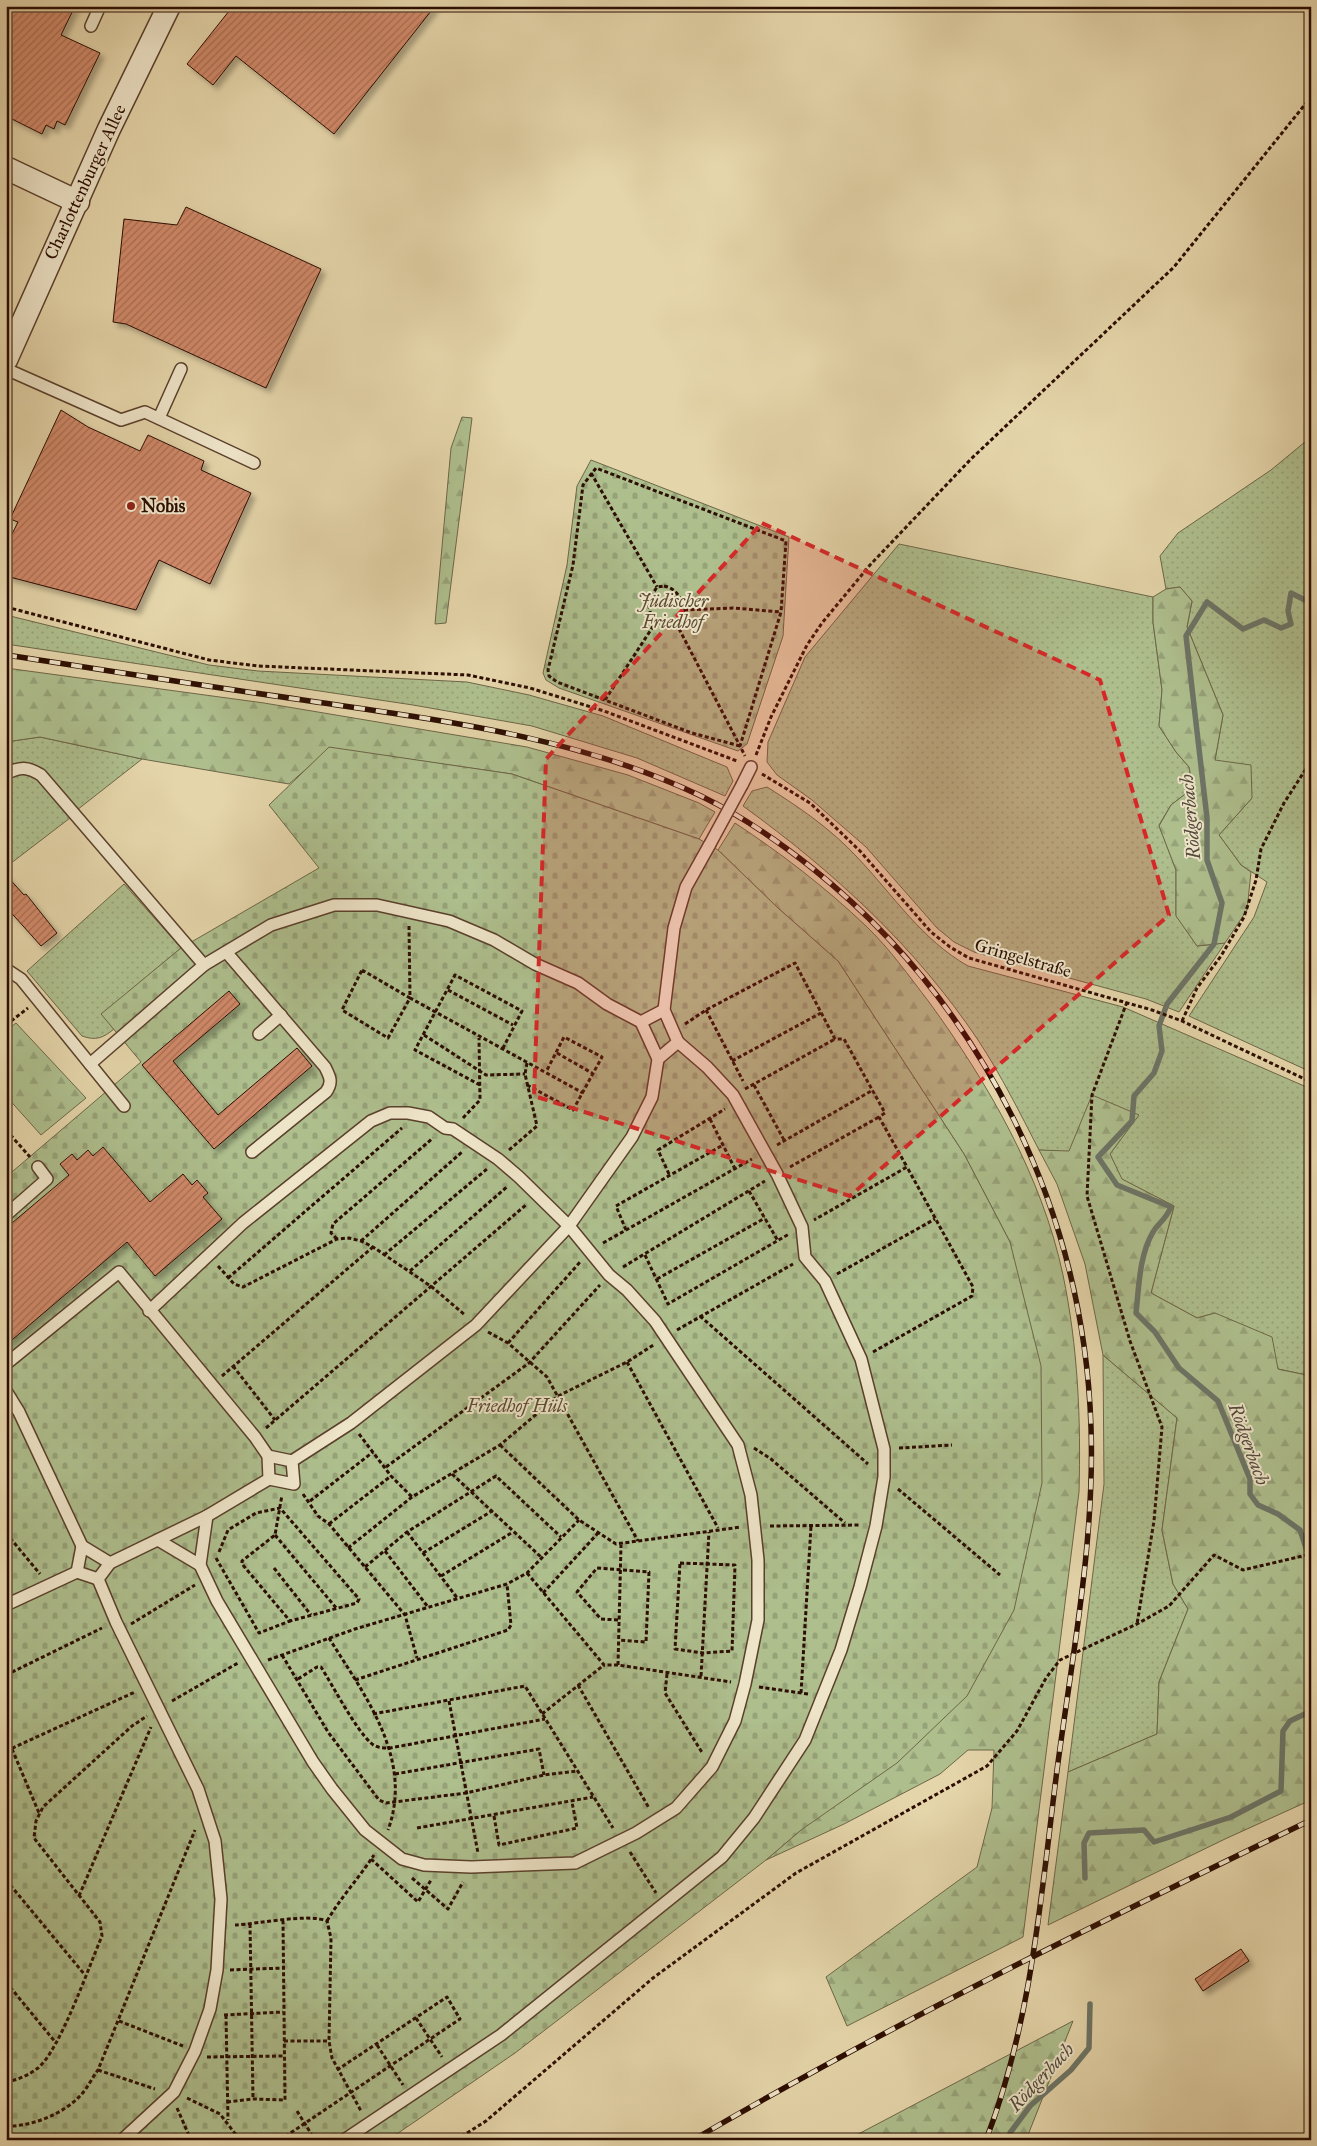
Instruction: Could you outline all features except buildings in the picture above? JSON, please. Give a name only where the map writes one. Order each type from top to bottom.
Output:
[{"type":"street","name":"Charlottenburger Allee","points":[[6,360],[118,111],[169,6]]},
{"type":"street","points":[[6,168],[78,202]]},
{"type":"lane","points":[[91,26],[100,6]]},
{"type":"lane","points":[[6,369],[121,420],[145,412],[254,463]]},
{"type":"lane","points":[[159,418],[181,369]]},
{"type":"lane","points":[[344,2140],[369,2125],[500,2035],[722,1857],[754,1818],[805,1740],[823,1697],[860,1587],[876,1526],[884,1477],[884,1449],[861,1359],[824,1281],[805,1257],[802,1227],[765,1152],[734,1098],[707,1067],[676,1037],[664,1010],[674,928],[686,887],[752,767]]},
{"type":"lane","points":[[6,774],[16,768],[30,768],[41,775],[204,965]]},
{"type":"lane","points":[[90,1064],[204,965],[271,925],[334,905],[376,905],[449,921],[494,940],[535,964],[578,983],[607,1004],[641,1022],[658,1059]]},
{"type":"lane","points":[[227,953],[326,1067],[330,1077],[330,1086],[326,1092],[252,1152]]},
{"type":"lane","points":[[6,969],[21,979],[124,1106]]},
{"type":"lane","points":[[641,1022],[664,1010]]},
{"type":"lane","points":[[259,1034],[281,1015]]},
{"type":"lane","points":[[268,1456],[292,1461],[351,1424],[476,1325],[569,1226],[632,1137],[652,1098],[658,1059],[676,1037]]},
{"type":"lane","points":[[149,1311],[243,1223],[371,1121],[390,1113],[408,1113],[429,1117],[474,1142],[498,1159],[569,1226],[609,1275],[627,1290],[655,1321],[738,1446],[748,1479],[755,1526],[758,1560],[758,1620],[745,1684],[735,1721],[712,1767],[676,1808],[622,1840],[575,1863],[439,1866],[424,1865],[402,1859],[365,1830],[313,1762],[205,1579],[200,1565],[207,1516]]},
{"type":"lane","points":[[6,1215],[47,1179],[38,1167]]},
{"type":"lane","points":[[6,1364],[119,1272],[149,1311],[256,1437],[268,1456],[269,1480]]},
{"type":"lane","points":[[6,1391],[19,1412],[82,1546],[110,1563]]},
{"type":"lane","points":[[98,1578],[110,1563],[207,1516],[269,1480],[289,1483],[292,1461]]},
{"type":"lane","points":[[158,1540],[200,1565]]},
{"type":"lane","points":[[77,1572],[82,1546]]},
{"type":"lane","points":[[6,1605],[77,1572],[98,1578]]},
{"type":"lane","points":[[98,1578],[118,1626],[198,1789],[215,1841],[221,1899],[217,1970],[208,2014],[193,2054],[174,2092],[122,2140]]},
{"type":"path","points":[[752,767],[771,717],[792,672],[822,622],[870,565],[972,459],[1174,267],[1311,97]]},
{"type":"path","points":[[596,468],[786,541],[781,612],[740,746],[692,733],[556,682],[549,676],[548,670],[573,565],[583,485],[591,472],[596,468]]},
{"type":"path","points":[[591,472],[657,587]]},
{"type":"path","points":[[664,586],[674,590],[684,610],[676,623],[662,626],[651,616],[648,600],[657,587],[664,586]]},
{"type":"path","name":"Gringelstraße","points":[[6,607],[210,660],[258,666],[468,675],[504,682],[604,711],[752,767],[810,804],[860,851],[931,932],[950,947],[969,958],[1152,1010],[1182,1021],[1311,1082]]},
{"type":"path","points":[[684,610],[733,608],[781,612]]},
{"type":"path","points":[[605,700],[656,622]]},
{"type":"path","points":[[676,623],[752,767]]},
{"type":"path","points":[[1182,1021],[1197,988],[1221,956],[1244,917],[1256,880],[1261,849],[1284,804],[1311,761]]},
{"type":"path","points":[[409,913],[410,998],[388,1038],[342,1010],[362,970],[410,998],[502,1050],[583,1093]]},
{"type":"path","points":[[676,1037],[706,1010],[795,963],[835,1038]]},
{"type":"path","points":[[480,1085],[415,1050],[455,975],[522,1011],[513,1025],[502,1050]]},
{"type":"path","points":[[448,990],[513,1025]]},
{"type":"path","points":[[6,1025],[38,1000]]},
{"type":"path","points":[[1127,1002],[1092,1095],[1087,1196],[1130,1341],[1162,1427],[1154,1521],[1137,1624]]},
{"type":"path","points":[[706,1010],[746,1088]]},
{"type":"path","points":[[732,1061],[821,1013]]},
{"type":"path","points":[[424,1035],[486,1075],[524,1074]]},
{"type":"path","points":[[337,1239],[331,1233],[333,1224],[480,1100],[479,1037]]},
{"type":"path","points":[[527,1085],[573,1110],[592,1072],[602,1057],[564,1037],[546,1072]]},
{"type":"path","points":[[669,1174],[658,1150],[710,1119],[746,1088],[835,1038],[844,1040],[885,1113],[879,1117],[908,1167],[934,1219],[973,1286],[972,1296],[861,1359]]},
{"type":"path","points":[[557,1053],[592,1072]]},
{"type":"path","points":[[384,1255],[537,1126],[524,1074],[527,1063]]},
{"type":"path","points":[[754,1085],[784,1140]]},
{"type":"path","points":[[508,1343],[590,1251],[873,1090]]},
{"type":"path","points":[[228,1278],[416,1116]]},
{"type":"path","points":[[710,1119],[735,1169]]},
{"type":"path","points":[[6,1130],[24,1150]]},
{"type":"path","points":[[361,1241],[474,1142]]},
{"type":"path","points":[[626,1230],[616,1206],[669,1174],[723,1145]]},
{"type":"path","points":[[645,1255],[668,1304],[908,1167]]},
{"type":"path","points":[[410,1271],[518,1177]]},
{"type":"path","points":[[749,1191],[778,1241]]},
{"type":"path","points":[[256,1437],[537,1195]]},
{"type":"path","points":[[657,1279],[765,1218]]},
{"type":"path","points":[[824,1281],[934,1219]]},
{"type":"path","points":[[212,1384],[373,1247]]},
{"type":"path","points":[[348,1548],[412,1497],[500,1445],[558,1396],[627,1362],[700,1316],[805,1257]]},
{"type":"path","points":[[700,1316],[884,1477],[1000,1575]]},
{"type":"path","points":[[627,1362],[718,1528]]},
{"type":"path","points":[[233,1366],[275,1420]]},
{"type":"path","points":[[351,1424],[391,1476],[412,1497]]},
{"type":"path","points":[[500,1445],[579,1520],[616,1544],[709,1532],[718,1528],[846,1524],[876,1526]]},
{"type":"path","points":[[884,1449],[952,1445]]},
{"type":"path","points":[[738,1446],[755,1448],[771,1459],[846,1524]]},
{"type":"path","points":[[310,1501],[373,1452]]},
{"type":"path","points":[[452,1474],[541,1557]]},
{"type":"path","points":[[329,1524],[391,1476]]},
{"type":"path","points":[[365,1567],[406,1532],[496,1476],[561,1537]]},
{"type":"path","points":[[290,1621],[242,1564],[242,1561],[275,1536],[280,1508],[289,1483],[310,1501],[318,1516],[329,1524],[405,1615],[417,1658]]},
{"type":"path","points":[[280,1508],[359,1599],[357,1603],[290,1621],[259,1633],[216,1558],[228,1530],[256,1513],[280,1508]]},
{"type":"path","points":[[423,1553],[492,1511]]},
{"type":"path","points":[[259,1668],[266,1660],[329,1638],[507,1584],[527,1573],[579,1520]]},
{"type":"path","points":[[801,1693],[811,1526]]},
{"type":"path","points":[[406,1532],[458,1599]]},
{"type":"path","points":[[441,1576],[513,1532]]},
{"type":"path","points":[[543,1593],[599,1532]]},
{"type":"path","points":[[701,1676],[709,1532]]},
{"type":"path","points":[[6,1533],[48,1585]]},
{"type":"path","points":[[275,1536],[337,1609]]},
{"type":"path","points":[[618,1665],[621,1544]]},
{"type":"path","points":[[385,1551],[428,1607]]},
{"type":"path","points":[[456,2140],[486,2121],[653,1978],[796,1873],[987,1766],[1017,1731],[1046,1678],[1060,1660],[1137,1624],[1169,1606],[1214,1555],[1243,1570],[1311,1554]]},
{"type":"path","points":[[680,1563],[707,1563],[736,1565],[732,1651],[703,1653],[675,1649],[680,1563]]},
{"type":"path","points":[[274,1568],[311,1615]]},
{"type":"path","points":[[618,1620],[601,1619],[577,1592],[597,1568],[619,1568],[650,1572],[646,1642],[619,1640]]},
{"type":"path","points":[[527,1573],[604,1665]]},
{"type":"path","points":[[6,1675],[118,1626],[205,1579]]},
{"type":"path","points":[[355,1680],[417,1658],[508,1630],[510,1625],[507,1584]]},
{"type":"path","points":[[329,1638],[374,1714],[390,1748],[395,1774],[395,1803],[389,1828],[360,1876],[340,1899],[327,1921],[331,1938],[329,2041],[337,2070],[369,2125]]},
{"type":"path","points":[[39,1813],[132,1726],[250,1655]]},
{"type":"path","points":[[282,1655],[328,1732],[379,1800],[395,1803],[466,1792],[544,1775],[577,1771]]},
{"type":"path","points":[[542,1714],[604,1665],[618,1665],[667,1674],[701,1676],[823,1697]]},
{"type":"path","points":[[298,1679],[317,1667],[321,1667],[371,1744],[390,1748],[546,1719]]},
{"type":"path","points":[[667,1674],[665,1693],[712,1767]]},
{"type":"path","points":[[578,1685],[655,1819]]},
{"type":"path","points":[[6,1751],[148,1686]]},
{"type":"path","points":[[374,1714],[525,1686],[593,1797],[663,1904]]},
{"type":"path","points":[[402,1859],[399,1866],[448,1909],[479,1858],[449,1701]]},
{"type":"path","points":[[79,1896],[159,1709]]},
{"type":"path","points":[[6,2082],[22,2078],[39,2067],[56,2043],[102,1936],[100,1922],[34,1838],[39,1813],[12,1749]]},
{"type":"path","points":[[395,1774],[461,1761],[539,1750],[544,1775]]},
{"type":"path","points":[[417,1828],[494,1816],[593,1797]]},
{"type":"path","points":[[494,1816],[499,1845],[577,1828],[572,1802]]},
{"type":"path","points":[[6,2126],[16,2127],[39,2121],[58,2112],[80,2096],[98,2070],[203,1809]]},
{"type":"path","points":[[371,1858],[418,1902],[439,1866]]},
{"type":"path","points":[[6,1880],[85,1975]]},
{"type":"path","points":[[219,1926],[306,1918],[318,1918],[327,1921]]},
{"type":"path","points":[[226,2102],[253,2099],[285,2100],[282,1968],[283,1921]]},
{"type":"path","points":[[250,1924],[253,2099]]},
{"type":"path","points":[[217,1970],[282,1968]]},
{"type":"path","points":[[6,1982],[56,2043]]},
{"type":"path","points":[[280,2140],[390,2064],[460,2019],[447,1997],[337,2070]]},
{"type":"path","points":[[208,2014],[283,2012]]},
{"type":"path","points":[[226,2015],[226,2102],[228,2121]]},
{"type":"path","points":[[416,2018],[450,2070]]},
{"type":"path","points":[[119,2020],[193,2054],[252,2058],[284,2056]]},
{"type":"path","points":[[284,2042],[329,2041]]},
{"type":"path","points":[[377,2045],[410,2096]]},
{"type":"path","points":[[174,2092],[178,2116],[191,2140]]},
{"type":"path","points":[[297,2111],[315,2140]]},
{"type":"highlighted area","points":[[762,523],[1100,680],[1169,915],[850,1196],[534,1096],[546,759]]},
{"type":"green space","points":[[462,417],[472,418],[446,623],[435,624],[451,448]]},
{"type":"green space","points":[[1311,437],[1311,1072],[1189,1016],[1254,917],[1267,882],[1241,865],[1219,835],[1252,798],[1215,760],[1223,715],[1187,627],[1192,601],[1180,587],[1166,589],[1160,556],[1178,533],[1271,470]]},
{"type":"green space","name":"Jüdischer Friedhof","points":[[591,460],[789,537],[783,636],[747,744],[738,751],[559,688],[546,680],[543,673],[567,565],[577,486]]},
{"type":"green space","points":[[899,544],[1153,597],[1153,622],[1162,690],[1159,726],[1176,752],[1189,767],[1193,788],[1171,805],[1159,825],[1176,870],[1176,915],[1197,946],[1225,943],[1179,1012],[1146,999],[974,952],[954,942],[937,928],[866,847],[812,800],[777,775],[767,762],[768,742],[805,657]]},
{"type":"green space","points":[[1180,587],[1192,601],[1187,627],[1223,715],[1215,760],[1251,765],[1252,798],[1219,835],[1241,865],[1251,872],[1247,910],[1225,943],[1197,946],[1176,916],[1176,870],[1159,826],[1171,805],[1193,788],[1189,767],[1176,752],[1159,726],[1162,690],[1153,622],[1153,597],[1166,589]]},
{"type":"green space","points":[[6,615],[209,665],[258,671],[467,682],[529,695],[603,716],[727,767],[733,781],[725,796],[637,758],[532,726],[413,705],[6,644]]},
{"type":"green space","points":[[6,668],[264,703],[527,747],[628,775],[699,803],[715,812],[699,839],[512,774],[330,748],[289,784],[142,759],[40,737],[6,742]]},
{"type":"green space","points":[[40,737],[142,759],[77,810],[56,783],[38,768],[28,764],[18,764],[6,768],[6,742]]},
{"type":"green space","name":"Friedhof Hüls","points":[[329,747],[512,774],[699,839],[718,850],[778,908],[838,961],[964,1154],[1010,1242],[1041,1366],[1042,1483],[1014,1610],[967,1696],[897,1763],[801,1830],[766,1860],[515,2053],[388,2140],[6,2140],[6,1177],[141,1062],[101,1014],[181,948],[319,868],[269,805]]},
{"type":"green space","points":[[18,773],[30,773],[39,780],[70,818],[6,867],[6,780]]},
{"type":"green space","points":[[767,787],[826,828],[857,857],[922,930],[936,943],[968,966],[1123,1007],[1311,1089],[1311,1376],[1278,1369],[1215,1313],[1197,1318],[1151,1293],[1174,1206],[1121,1179],[1110,1154],[1138,1115],[1069,1152],[1039,1150],[1010,1094],[978,1040],[928,973],[871,912],[841,884],[777,831],[743,806],[752,791]]},
{"type":"green space","points":[[735,823],[803,872],[851,912],[875,935],[929,1002],[972,1065],[1010,1132],[1042,1202],[1054,1238],[1063,1275],[1075,1356],[1079,1410],[1079,1492],[1023,1937],[847,2026],[826,1977],[977,1867],[992,1808],[994,1750],[968,1750],[940,1774],[844,1824],[766,1860],[801,1830],[1010,1242],[964,1154],[838,961],[778,908],[718,850]]},
{"type":"green space","points":[[124,884],[181,948],[102,1014],[114,1029],[99,1038],[87,1038],[82,1036],[27,971]]},
{"type":"green space","points":[[16,1023],[86,1098],[41,1135],[6,1096],[6,1031]]},
{"type":"green space","points":[[1092,1095],[1139,1115],[1110,1154],[1122,1179],[1174,1206],[1151,1293],[1197,1318],[1215,1313],[1272,1337],[1278,1369],[1311,1376],[1311,1800],[1225,1839],[1048,1925],[1068,1772],[1157,1734],[1159,1682],[1188,1609],[1173,1584],[1162,1530],[1177,1418],[1103,1355],[1085,1264],[1057,1184],[1039,1150],[1069,1151]]},
{"type":"green space","points":[[1103,1355],[1177,1418],[1162,1530],[1173,1584],[1188,1609],[1159,1682],[1157,1734],[1068,1772],[1104,1484]]},
{"type":"green space","points":[[1073,2021],[1026,2140],[847,2140]]},
{"type":"waterway","name":"Rödgerbach","points":[[1311,603],[1291,593],[1288,611],[1291,624],[1281,628],[1264,620],[1243,629],[1207,602],[1186,636],[1207,818],[1207,860],[1222,903],[1214,944],[1167,1004],[1159,1026],[1162,1051],[1154,1073],[1134,1096],[1132,1121],[1098,1157],[1117,1185],[1171,1207],[1148,1241],[1140,1272],[1136,1313],[1155,1332],[1179,1368],[1218,1401],[1250,1479],[1250,1494],[1258,1505],[1278,1514],[1300,1530],[1311,1563]]},
{"type":"waterway","name":"Rödgerbach","points":[[1085,1878],[1084,1843],[1089,1833],[1144,1830],[1154,1842],[1231,1817],[1281,1791],[1283,1731],[1290,1721],[1309,1712],[1311,1690]]},
{"type":"waterway","name":"Rödgerbach","points":[[1010,2140],[1010,2133],[1030,2106],[1071,2070],[1089,2048],[1090,2004]]},
{"type":"railway","points":[[6,655],[455,723],[556,745],[605,758],[654,775],[730,811],[772,838],[812,868],[873,922],[926,982],[973,1047],[1013,1117],[1044,1191],[1068,1267],[1084,1346],[1091,1427],[1091,1470],[1086,1556],[1040,1911],[1033,1957],[1014,2050],[1002,2095],[986,2140]]},
{"type":"railway","points":[[693,2140],[921,2014],[1154,1896],[1311,1820]]},
{"type":"place","name":"Nobis","points":[[131,506]]}]
